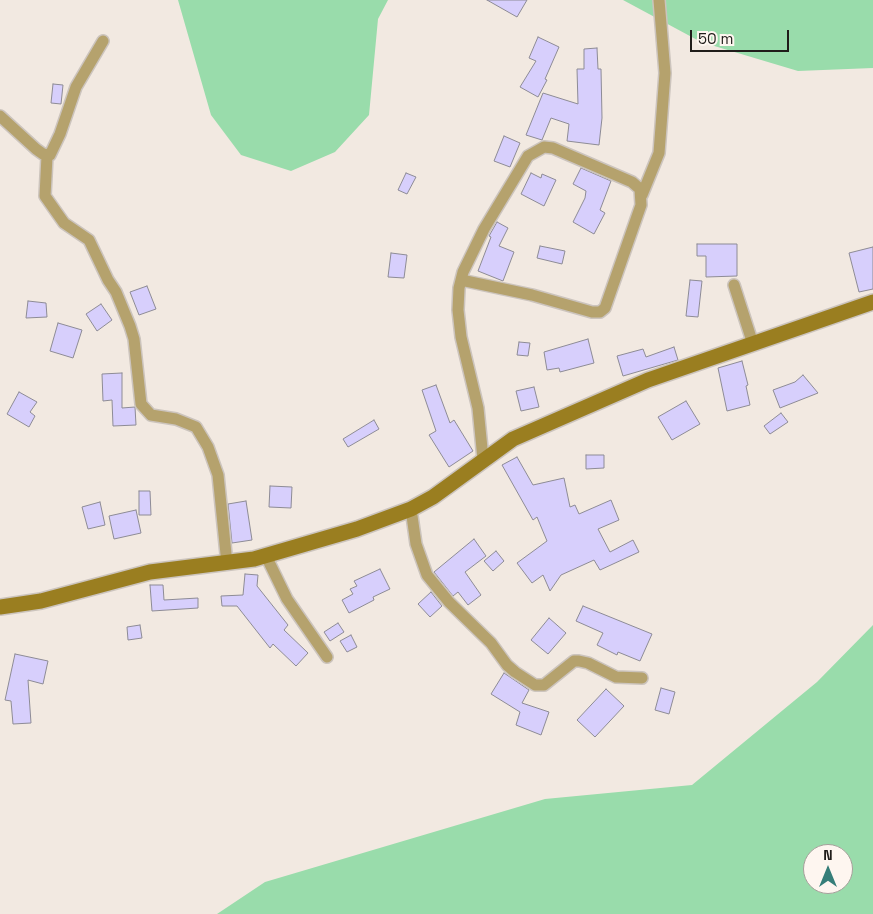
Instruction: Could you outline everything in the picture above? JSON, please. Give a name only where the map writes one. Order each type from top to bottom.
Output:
[{"type":"street","points":[[461,280],[532,295],[592,312],[600,312],[605,308],[641,206],[642,195],[659,153],[665,73],[659,0]]},
{"type":"street","points":[[47,156],[52,154],[76,86],[103,41]]},
{"type":"street","points":[[0,116],[36,149],[47,156]]},
{"type":"street","points":[[483,459],[478,408],[458,310],[461,280],[469,256],[484,229],[528,156],[544,147],[553,148],[632,182],[640,189],[642,195]]},
{"type":"street","points":[[47,156],[45,196],[64,222],[89,240],[108,280],[116,292],[130,326],[134,340],[141,404],[151,415],[176,419],[196,427],[208,447],[218,476],[227,564]]},
{"type":"street","points":[[734,285],[753,344]]},
{"type":"street","points":[[0,607],[41,601],[150,572],[227,564],[266,556],[357,529],[411,509],[433,496],[513,439],[648,380],[873,302]]},
{"type":"street","points":[[411,509],[416,544],[427,575],[449,602],[491,643],[506,665],[515,672],[535,685],[544,685],[574,661],[579,661],[588,663],[616,677],[642,678]]},
{"type":"street","points":[[266,556],[287,599],[327,657]]},
{"type":"green space","points":[[178,0],[388,0],[378,19],[369,115],[335,152],[291,171],[241,155],[211,115]]},
{"type":"green space","points":[[623,0],[873,0],[873,68],[798,71],[701,42]]},
{"type":"green space","points":[[873,625],[873,914],[217,914],[265,882],[545,799],[692,785],[817,682]]},
{"type":"building","points":[[487,0],[527,0],[517,17]]},
{"type":"building","points":[[538,37],[559,47],[545,79],[547,80],[538,97],[520,87],[536,61],[529,58]]},
{"type":"building","points":[[597,48],[598,69],[601,69],[602,118],[599,145],[567,141],[569,124],[551,118],[542,140],[526,135],[543,93],[578,104],[577,69],[584,69],[584,49]]},
{"type":"building","points":[[53,84],[63,85],[61,104],[51,103]]},
{"type":"building","points":[[504,136],[520,143],[510,167],[494,161]]},
{"type":"building","points":[[581,168],[611,181],[600,210],[605,213],[594,234],[573,222],[585,198],[586,191],[573,184]]},
{"type":"building","points":[[406,173],[416,177],[407,194],[398,190]]},
{"type":"building","points":[[531,173],[541,178],[542,174],[556,180],[544,206],[521,194]]},
{"type":"building","points":[[497,222],[508,228],[499,246],[514,252],[503,281],[478,271],[491,237],[489,236]]},
{"type":"building","points":[[697,244],[737,244],[737,276],[706,277],[706,256],[697,256]]},
{"type":"building","points":[[540,246],[565,251],[562,264],[537,258]]},
{"type":"building","points":[[873,247],[873,289],[859,292],[849,253]]},
{"type":"building","points":[[391,253],[407,255],[404,278],[388,277]]},
{"type":"building","points":[[690,280],[702,281],[698,317],[686,316]]},
{"type":"building","points":[[147,286],[156,309],[139,315],[130,292]]},
{"type":"building","points":[[28,301],[46,303],[47,317],[26,318]]},
{"type":"building","points":[[101,304],[112,320],[97,331],[86,314]]},
{"type":"building","points":[[58,323],[82,330],[73,358],[50,351]]},
{"type":"building","points":[[588,339],[594,363],[560,372],[559,368],[547,370],[544,352]]},
{"type":"building","points":[[519,342],[530,343],[528,356],[517,355]]},
{"type":"building","points":[[674,347],[678,360],[623,376],[617,356],[643,349],[646,357]]},
{"type":"building","points":[[742,361],[748,385],[746,386],[750,405],[727,411],[718,368]]},
{"type":"building","points":[[122,373],[122,408],[135,407],[136,425],[113,426],[112,400],[103,401],[102,374]]},
{"type":"building","points":[[803,375],[818,393],[780,408],[773,390],[795,382]]},
{"type":"building","points":[[436,385],[450,423],[454,420],[473,451],[449,467],[429,435],[436,431],[422,390]]},
{"type":"building","points":[[534,387],[539,407],[521,411],[516,391]]},
{"type":"building","points":[[19,392],[37,402],[30,412],[35,416],[29,427],[7,414]]},
{"type":"building","points":[[686,401],[700,424],[672,440],[658,417]]},
{"type":"building","points":[[781,413],[788,422],[770,434],[764,426]]},
{"type":"building","points":[[374,420],[379,429],[348,447],[343,439]]},
{"type":"building","points":[[586,455],[604,455],[604,468],[586,469]]},
{"type":"building","points":[[517,457],[533,485],[564,478],[570,507],[575,505],[579,514],[611,500],[619,520],[598,529],[610,552],[633,540],[639,552],[600,570],[594,560],[561,575],[550,591],[543,575],[532,583],[517,563],[547,541],[537,517],[533,520],[502,465]]},
{"type":"building","points":[[270,486],[292,487],[291,508],[269,507]]},
{"type":"building","points":[[139,491],[150,491],[151,515],[139,515]]},
{"type":"building","points":[[246,501],[252,540],[232,543],[228,504]]},
{"type":"building","points":[[100,502],[105,525],[88,529],[82,507]]},
{"type":"building","points":[[136,510],[141,533],[114,539],[109,516]]},
{"type":"building","points":[[474,539],[486,556],[465,572],[481,595],[468,605],[458,592],[453,596],[434,572]]},
{"type":"building","points":[[496,551],[504,561],[493,571],[484,561]]},
{"type":"building","points":[[380,569],[390,589],[373,597],[374,600],[349,613],[342,600],[353,594],[350,589],[357,586],[354,581]]},
{"type":"building","points":[[245,574],[258,575],[257,586],[288,625],[284,630],[308,653],[296,666],[273,644],[270,648],[237,606],[222,606],[221,596],[243,595]]},
{"type":"building","points":[[150,585],[163,585],[164,600],[198,598],[198,608],[152,611]]},
{"type":"building","points":[[431,592],[442,606],[430,617],[418,604]]},
{"type":"building","points":[[583,606],[652,634],[640,661],[618,652],[617,655],[597,645],[603,633],[576,621]]},
{"type":"building","points":[[549,618],[566,633],[548,654],[531,640]]},
{"type":"building","points":[[338,623],[344,632],[330,641],[324,632]]},
{"type":"building","points":[[140,625],[142,638],[128,640],[127,627]]},
{"type":"building","points":[[351,635],[357,647],[347,652],[340,641]]},
{"type":"building","points":[[15,654],[48,661],[43,684],[28,680],[31,723],[13,724],[11,701],[5,700]]},
{"type":"building","points":[[504,673],[529,690],[522,703],[549,712],[541,735],[516,725],[520,712],[491,694]]},
{"type":"building","points":[[661,688],[675,692],[669,714],[655,710]]},
{"type":"building","points":[[606,689],[624,706],[595,737],[577,720]]}]
